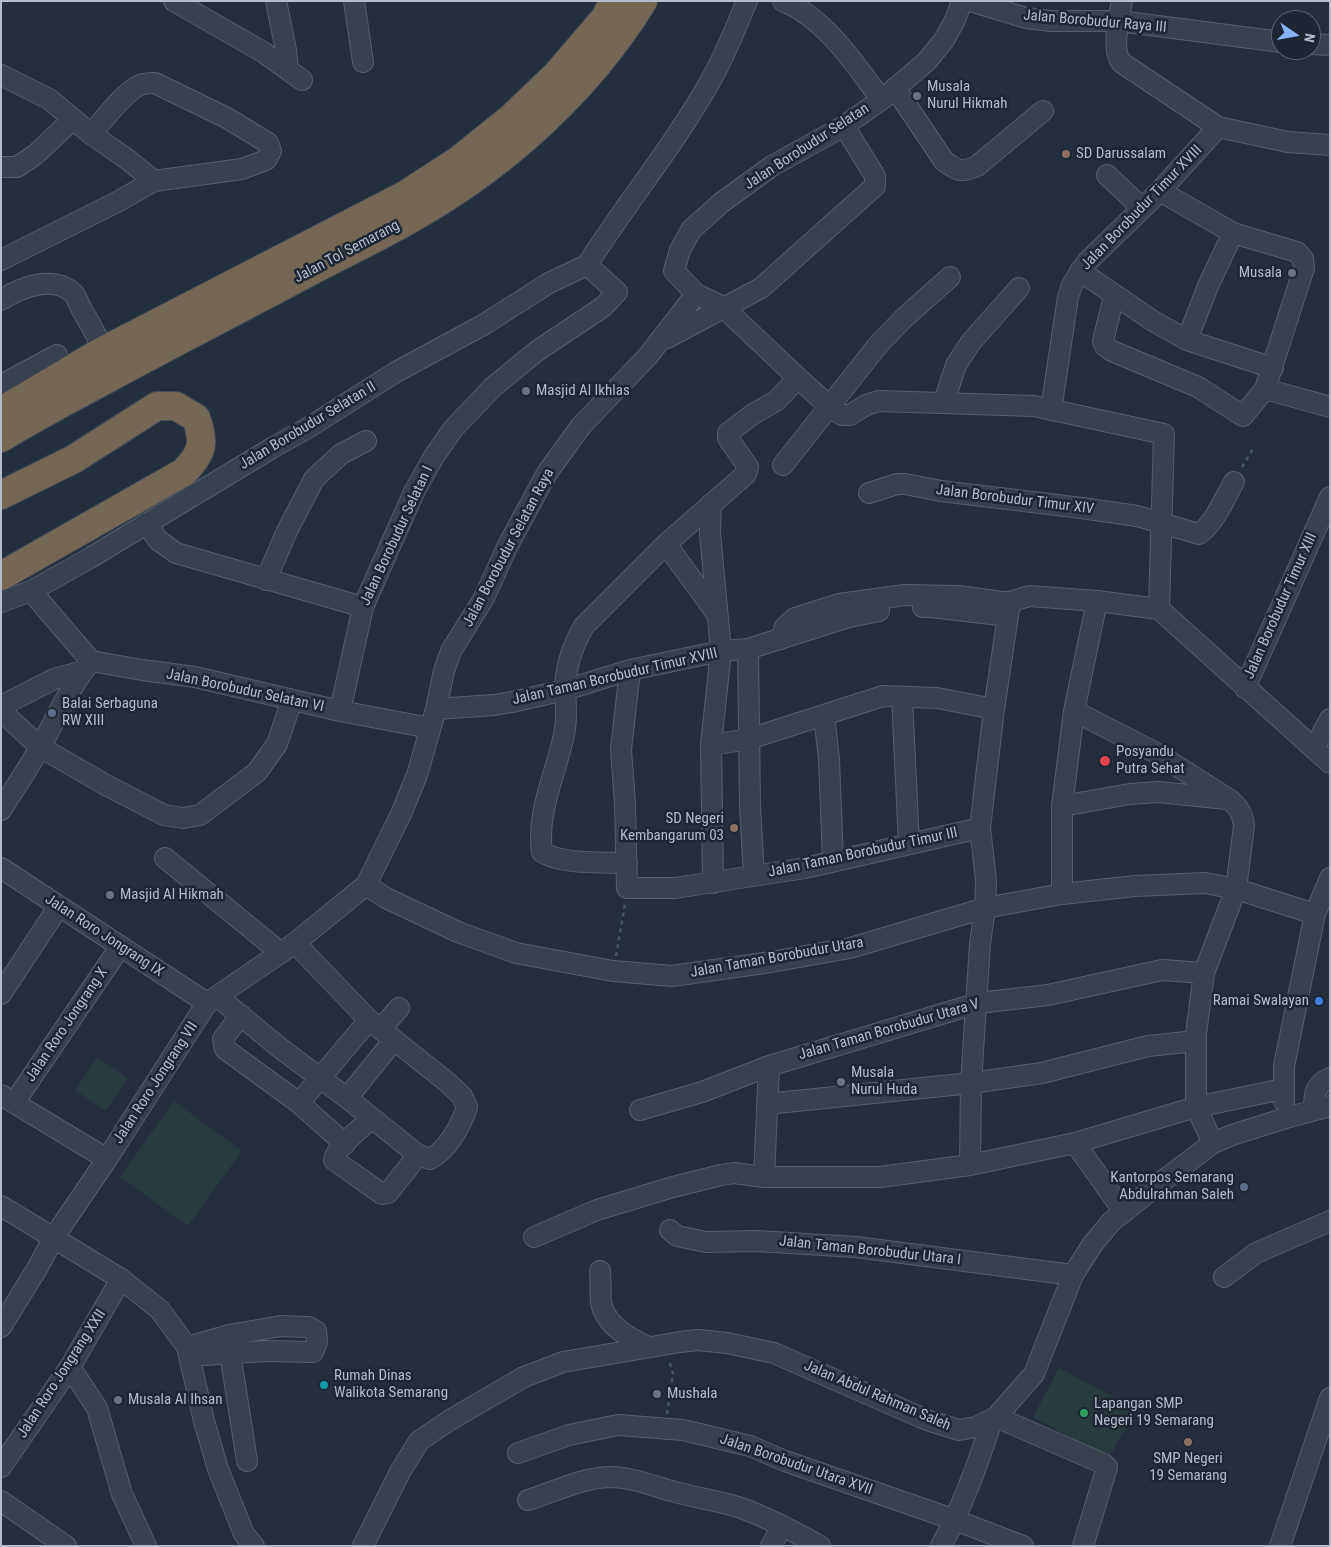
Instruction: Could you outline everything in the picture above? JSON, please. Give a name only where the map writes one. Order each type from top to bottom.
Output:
[{"type":"highway","name":"Jalan Tol Semarang","points":[[1,411],[102,352],[405,195],[459,160],[510,119],[557,74],[605,18],[614,1]]},
{"type":"highway","name":"Jalan Tol Semarang","points":[[1,438],[120,372],[419,214],[475,178],[530,133],[578,86],[627,27],[643,1]]},
{"type":"highway","points":[[58,355],[68,351],[80,350],[102,352]]},
{"type":"highway","points":[[1,495],[74,459],[157,406],[176,406],[196,418],[202,436],[197,458],[184,472],[1,576]]},
{"type":"street","points":[[174,1],[263,52],[295,75],[286,50],[276,1]]},
{"type":"street","points":[[354,1],[362,62]]},
{"type":"street","points":[[587,265],[608,231],[690,114],[712,77],[747,1]]},
{"type":"street","points":[[783,1],[799,8],[835,41],[888,94],[944,161],[956,170],[966,171],[978,166],[1043,111]]},
{"type":"street","name":"Jalan Borobudur Selatan","points":[[696,294],[674,271],[680,250],[691,230],[721,203],[772,166],[844,126],[888,94],[926,61],[944,40],[955,20],[962,1]]},
{"type":"street","name":"Jalan Borobudur Raya III","points":[[970,1],[1026,18],[1051,21],[1119,21],[1271,41]]},
{"type":"street","points":[[1122,1],[1116,42],[1118,59],[1218,127],[1288,142],[1330,145]]},
{"type":"street","points":[[1,75],[49,99],[73,120],[154,181]]},
{"type":"street","points":[[1,260],[117,202],[154,181],[242,169],[266,160],[272,150],[268,142],[227,118],[155,83],[138,86],[116,106],[91,134]]},
{"type":"street","points":[[1,167],[17,167],[35,155],[73,120]]},
{"type":"street","points":[[662,341],[761,288],[875,186],[875,176],[844,126]]},
{"type":"street","name":"Jalan Borobudur Timur XVIII","points":[[1051,410],[1068,297],[1080,271],[1160,191],[1218,127]]},
{"type":"street","points":[[1106,175],[1142,208]]},
{"type":"street","points":[[1114,296],[1103,336],[1105,346],[1112,351],[1198,386],[1244,416],[1265,389],[1304,268],[1303,259],[1297,252],[1233,233],[1160,191]]},
{"type":"street","points":[[1187,340],[1208,286],[1233,233]]},
{"type":"street","name":"Jalan Borobudur Selatan I","points":[[340,712],[363,607],[414,492],[433,458],[453,429],[493,387],[536,351],[603,307],[617,292],[587,265]]},
{"type":"street","name":"Jalan Borobudur Selatan II","points":[[1,602],[31,590],[98,553],[306,430],[396,372],[483,325],[548,283],[587,265]]},
{"type":"street","points":[[1080,271],[1153,322],[1187,340],[1273,368]]},
{"type":"street","points":[[782,465],[878,345],[903,319],[950,277]]},
{"type":"street","points":[[1,300],[17,290],[28,286],[47,284],[61,286],[73,294],[102,352]]},
{"type":"street","points":[[944,402],[956,365],[971,342],[1019,288]]},
{"type":"street","points":[[696,294],[723,307],[829,406],[846,416],[866,405],[879,402],[1007,404],[1034,406],[1164,434],[1159,610]]},
{"type":"street","name":"Jalan Borobudur Selatan Raya","points":[[430,728],[444,670],[451,651],[484,598],[508,544],[547,473],[581,426],[662,341],[696,294]]},
{"type":"street","points":[[1,385],[58,355]]},
{"type":"street","points":[[627,863],[568,860],[550,857],[542,852],[540,838],[545,802],[559,757],[565,728],[567,669],[576,639],[584,626],[666,544],[746,474],[748,467],[728,438],[728,432],[753,414],[776,401],[798,378]]},
{"type":"street","points":[[1265,389],[1330,407]]},
{"type":"street","points":[[266,580],[287,531],[314,480],[341,454],[366,441]]},
{"type":"street","name":"Jalan Borobudur Timur XIV","points":[[869,493],[897,484],[905,484],[941,491],[1137,516],[1199,534],[1210,522],[1234,482]]},
{"type":"street","name":"Jalan Borobudur Timur XIII","points":[[1245,688],[1330,497]]},
{"type":"street","points":[[711,504],[710,533],[721,651],[711,745],[713,883]]},
{"type":"street","points":[[146,523],[158,540],[176,553],[363,607]]},
{"type":"street","points":[[666,544],[718,614]]},
{"type":"street","points":[[31,590],[87,666]]},
{"type":"street","points":[[781,639],[785,627],[795,618],[839,604],[905,595],[958,596],[1009,609]]},
{"type":"street","points":[[970,1165],[971,1083],[986,880],[980,828],[994,709],[1009,609],[1028,596],[1097,601],[1159,610],[1330,763]]},
{"type":"street","points":[[1062,894],[1062,806],[1074,711],[1097,601]]},
{"type":"street","name":"Jalan Taman Borobudur Timur XVIII","points":[[436,709],[494,705],[565,690],[630,670],[721,651],[748,648],[849,617],[884,610],[931,607],[1009,609]]},
{"type":"street","points":[[748,648],[750,807],[754,875]]},
{"type":"street","points":[[1,706],[54,679],[87,666]]},
{"type":"street","points":[[1,810],[87,666]]},
{"type":"street","name":"Jalan Borobudur Selatan VI","points":[[87,666],[195,676],[340,712],[430,728]]},
{"type":"street","points":[[626,888],[626,804],[621,749],[630,670]]},
{"type":"street","points":[[711,745],[749,739],[883,696],[937,698],[994,709]]},
{"type":"street","points":[[902,698],[909,844]]},
{"type":"street","points":[[1,711],[40,747],[106,785],[164,815],[183,818],[200,815],[257,772],[277,744],[292,700]]},
{"type":"street","points":[[1074,711],[1158,754],[1230,800],[1240,809],[1244,826],[1236,889],[1204,973],[1196,1041],[1196,1107],[1213,1144]]},
{"type":"street","points":[[824,715],[829,760],[834,861]]},
{"type":"street","points":[[1314,749],[1330,719]]},
{"type":"street","points":[[366,885],[404,806],[417,774],[430,728]]},
{"type":"street","points":[[1062,806],[1130,794],[1159,792],[1230,800]]},
{"type":"street","name":"Jalan Taman Borobudur Timur III","points":[[626,888],[675,888],[805,868],[980,828]]},
{"type":"street","points":[[165,858],[288,948],[382,1030],[447,1082],[466,1101],[467,1107],[460,1123],[437,1156],[430,1160],[418,1155],[388,1193],[382,1194],[334,1160],[334,1156],[371,1119]]},
{"type":"street","name":"Jalan Roro Jongrang IX","points":[[1,868],[120,947],[241,1015],[280,1048],[320,1077],[418,1155]]},
{"type":"street","points":[[1286,1118],[1283,1089],[1284,1066],[1315,914],[1330,878]]},
{"type":"street","name":"Jalan Taman Borobudur Utara","points":[[366,885],[386,898],[458,932],[516,953],[613,971],[672,976],[772,962],[850,948],[985,908],[1062,894],[1136,886],[1205,883],[1236,889],[1315,914]]},
{"type":"street","name":"Jalan Roro Jongrang VII","points":[[2,1325],[54,1237],[212,1000],[288,948],[366,885]]},
{"type":"street","points":[[1,994],[59,906]]},
{"type":"street","name":"Jalan Roro Jongrang X","points":[[8,1099],[120,947]]},
{"type":"street","name":"Jalan Taman Borobudur Utara V","points":[[640,1110],[702,1092],[769,1066],[978,1003],[1048,994],[1162,970],[1204,973]]},
{"type":"street","points":[[347,1098],[382,1030],[399,1008]]},
{"type":"street","points":[[241,1015],[223,1039],[225,1049],[299,1103],[345,1144]]},
{"type":"street","points":[[299,1103],[320,1077],[382,1030]]},
{"type":"street","points":[[767,1104],[971,1083],[1042,1072],[1148,1046],[1196,1041]]},
{"type":"street","points":[[764,1177],[769,1066]]},
{"type":"street","points":[[1322,1108],[1314,1094],[1321,1082],[1330,1078]]},
{"type":"street","points":[[534,1237],[597,1210],[673,1187],[734,1173],[764,1177],[880,1177],[970,1165],[1075,1143],[1196,1107],[1283,1089]]},
{"type":"street","points":[[8,1099],[107,1159]]},
{"type":"street","name":"Jalan Abdul Rahman Saleh","points":[[363,1546],[396,1480],[419,1440],[484,1399],[524,1377],[563,1362],[698,1340],[727,1343],[774,1353],[927,1420],[959,1430],[976,1427],[994,1419],[1034,1374],[1073,1275],[1092,1244],[1111,1222],[1213,1144],[1232,1135],[1322,1108]]},
{"type":"street","points":[[1075,1143],[1124,1212]]},
{"type":"street","points":[[1,1206],[121,1279],[160,1310],[188,1351],[204,1421],[218,1469],[244,1534],[254,1546]]},
{"type":"street","points":[[1224,1277],[1256,1253],[1330,1221]]},
{"type":"street","name":"Jalan Taman Borobudur Utara I","points":[[670,1230],[677,1236],[706,1242],[757,1240],[856,1247],[1073,1275]]},
{"type":"street","points":[[600,1271],[602,1305],[609,1320],[622,1334],[656,1346]]},
{"type":"street","name":"Jalan Roro Jongrang XXII","points":[[1,1467],[70,1367],[121,1279]]},
{"type":"street","points":[[188,1351],[230,1344],[247,1460]]},
{"type":"street","points":[[70,1367],[97,1408],[122,1494],[146,1546]]},
{"type":"street","points":[[1280,1546],[1330,1398]]},
{"type":"street","points":[[941,1546],[955,1520],[994,1419],[1104,1464],[1107,1468],[1082,1546]]},
{"type":"street","name":"Jalan Borobudur Utara XVII","points":[[518,1453],[569,1435],[618,1425],[683,1430],[750,1446],[794,1464],[955,1520],[1023,1546]]},
{"type":"street","points":[[528,1500],[575,1484],[608,1477],[638,1480],[676,1492],[741,1508],[782,1526],[820,1546]]},
{"type":"street","points":[[1,1501],[66,1546]]},
{"type":"street","points":[[771,1546],[782,1526]]},
{"type":"path","points":[[1234,482],[1253,449]]},
{"type":"path","points":[[613,971],[625,914],[626,888]]},
{"type":"path","points":[[656,1346],[673,1374],[665,1428]]},
{"type":"green space","points":[[97,1057],[128,1078],[106,1111],[75,1090]]},
{"type":"green space","points":[[174,1101],[242,1151],[188,1226],[120,1177]]},
{"type":"green space","name":"Lapangan SMP Negeri 19 Semarang","points":[[1059,1368],[1136,1409],[1109,1458],[1033,1417]]},
{"type":"place","name":"Musala Nurul Hikmah","points":[[917,96]]},
{"type":"place","name":"SD Darussalam","points":[[1066,154]]},
{"type":"place","name":"Musala","points":[[1292,273]]},
{"type":"place","name":"Masjid Al Ikhlas","points":[[526,391]]},
{"type":"place","name":"Balai Serbaguna RW XIII","points":[[52,713]]},
{"type":"place","name":"Posyandu Putra Sehat","points":[[1105,761]]},
{"type":"place","name":"SD Negeri Kembangarum 03","points":[[734,828]]},
{"type":"place","name":"Masjid Al Hikmah","points":[[110,895]]},
{"type":"place","name":"Ramai Swalayan","points":[[1319,1001]]},
{"type":"place","name":"Musala Nurul Huda","points":[[841,1082]]},
{"type":"place","name":"Kantorpos Semarang Abdulrahman Saleh","points":[[1244,1187]]},
{"type":"place","name":"Rumah Dinas Walikota Semarang","points":[[324,1385]]},
{"type":"place","name":"Mushala","points":[[657,1394]]},
{"type":"place","name":"Musala Al Ihsan","points":[[118,1400]]},
{"type":"place","name":"Lapangan SMP Negeri 19 Semarang","points":[[1084,1413]]},
{"type":"place","name":"SMP Negeri 19 Semarang","points":[[1188,1442]]}]
